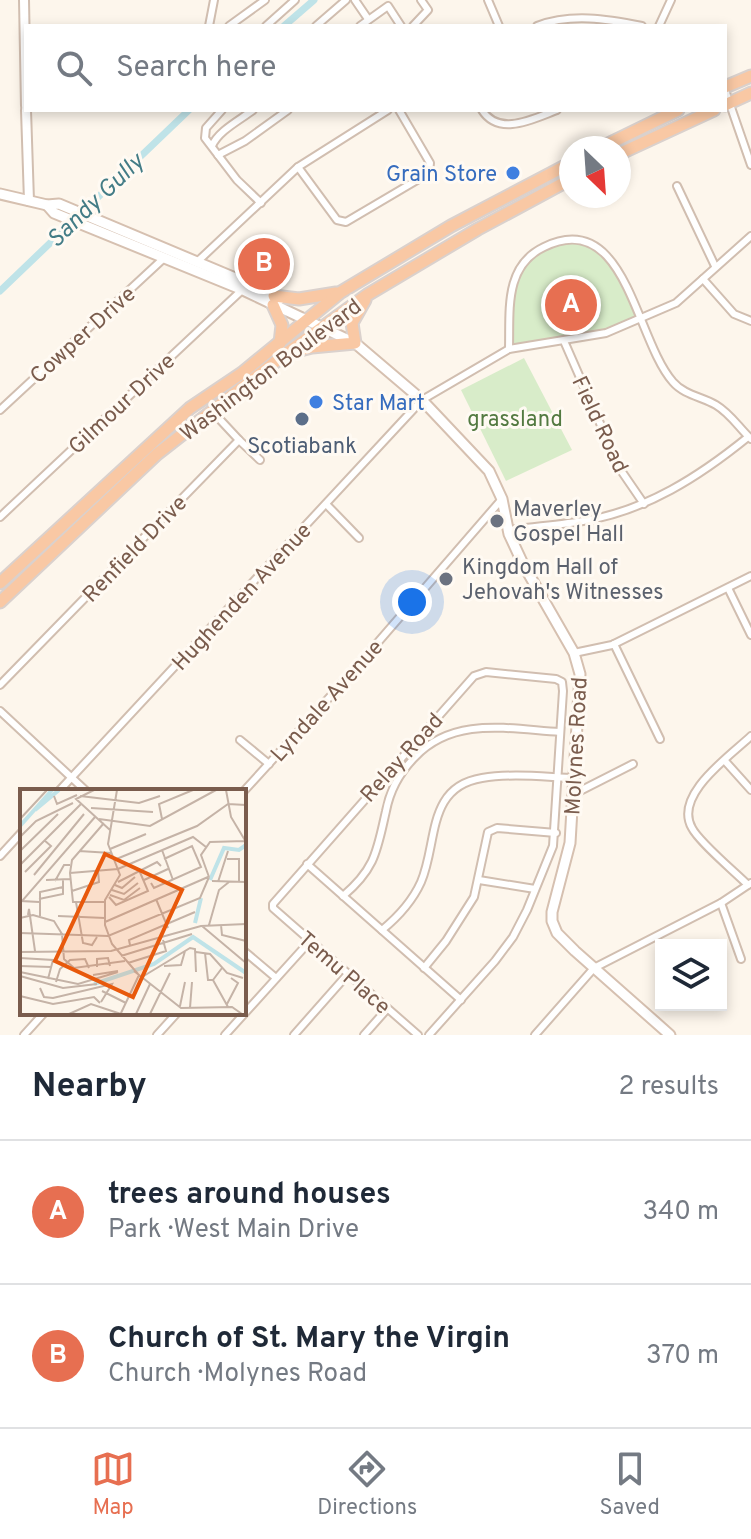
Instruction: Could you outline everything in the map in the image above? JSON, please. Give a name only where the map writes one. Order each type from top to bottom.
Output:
[{"type":"highway","points":[[727,88],[751,76]]},
{"type":"highway","points":[[728,104],[751,93]]},
{"type":"highway","points":[[625,136],[674,112]]},
{"type":"highway","points":[[631,148],[710,112]]},
{"type":"highway","name":"Washington Boulevard","points":[[0,583],[190,408],[242,373],[341,292],[451,226],[559,169]]},
{"type":"highway","name":"Washington Boulevard","points":[[0,602],[157,454],[284,355],[367,295],[559,185]]},
{"type":"highway","points":[[280,343],[282,325],[273,301],[310,299],[341,292]]},
{"type":"highway","points":[[284,355],[312,347],[355,343],[352,323],[367,295]]},
{"type":"main road","name":"Molynes Road","points":[[0,194],[53,207],[197,262],[355,343],[422,400],[489,471],[502,499],[508,530],[523,564],[574,653],[581,683],[570,843],[552,921],[557,933],[657,1031],[670,1035]]},
{"type":"main road","name":"Molynes Road","points":[[99,224],[164,258],[273,301]]},
{"type":"street","points":[[24,0],[24,24]]},
{"type":"street","points":[[209,24],[214,0]]},
{"type":"street","points":[[232,24],[265,0]]},
{"type":"street","points":[[268,24],[295,0]]},
{"type":"street","points":[[318,24],[346,0]]},
{"type":"street","points":[[355,0],[368,19]]},
{"type":"street","points":[[415,24],[428,10],[421,0]]},
{"type":"street","points":[[488,0],[498,24]]},
{"type":"street","points":[[660,24],[671,0]]},
{"type":"street","points":[[362,24],[388,6],[399,24]]},
{"type":"street","points":[[543,24],[575,18],[631,24]]},
{"type":"street","points":[[728,104],[751,165]]},
{"type":"street","points":[[26,112],[29,201]]},
{"type":"street","points":[[220,112],[204,134],[237,180],[261,203]]},
{"type":"street","points":[[212,146],[222,133],[250,112]]},
{"type":"street","points":[[218,155],[245,141],[285,112]]},
{"type":"street","points":[[197,262],[298,167],[385,112]]},
{"type":"street","points":[[298,167],[337,220],[346,222],[429,173],[430,163],[400,112]]},
{"type":"street","points":[[483,112],[488,119],[502,124],[517,124],[551,112]]},
{"type":"street","points":[[677,186],[715,266]]},
{"type":"street","points":[[508,530],[584,521],[644,504],[701,474],[750,437],[723,410],[674,384],[652,348],[640,320],[612,260],[597,246],[582,238],[558,240],[530,253],[520,266],[511,288],[509,349],[606,333],[640,320],[676,303],[751,236]]},
{"type":"street","name":"Cowper Drive","points":[[0,410],[164,258]]},
{"type":"street","points":[[703,279],[734,314],[751,321]]},
{"type":"street","name":"Gilmour Drive","points":[[0,517],[243,290]]},
{"type":"street","name":"Field Road","points":[[564,341],[620,469],[644,504]]},
{"type":"street","name":"Hughenden Avenue","points":[[61,789],[422,400],[509,349]]},
{"type":"street","points":[[212,411],[260,460]]},
{"type":"street","name":"Renfield Drive","points":[[0,685],[239,440]]},
{"type":"street","name":"Lyndale Avenue","points":[[246,789],[358,666],[502,499]]},
{"type":"street","points":[[326,504],[359,538]]},
{"type":"street","points":[[574,653],[614,644],[751,576]]},
{"type":"street","points":[[728,588],[751,635]]},
{"type":"street","points":[[743,619],[751,615]]},
{"type":"street","points":[[614,644],[660,739]]},
{"type":"street","name":"Relay Road","points":[[273,908],[273,904],[375,785],[477,675],[486,672],[562,682],[560,732]]},
{"type":"street","points":[[0,711],[84,789]]},
{"type":"street","points":[[343,896],[359,882],[375,859],[390,793],[410,762],[436,739],[486,726],[560,732],[556,833],[527,910],[506,947],[429,1035]]},
{"type":"street","points":[[424,732],[436,739]]},
{"type":"street","points":[[535,1035],[594,968],[721,903],[750,884],[705,844],[689,822],[689,801],[694,791],[751,736]]},
{"type":"street","points":[[240,740],[269,764]]},
{"type":"street","points":[[725,761],[751,790]]},
{"type":"street","points":[[574,794],[633,764]]},
{"type":"street","points":[[382,930],[402,914],[421,882],[432,849],[438,809],[453,791],[481,778],[575,778]]},
{"type":"street","points":[[375,785],[390,793]]},
{"type":"street","points":[[424,968],[465,914],[479,880],[487,836],[491,830],[556,833]]},
{"type":"street","points":[[0,856],[20,834]]},
{"type":"street","points":[[307,864],[461,1000]]},
{"type":"street","points":[[479,880],[535,889]]},
{"type":"street","points":[[721,903],[741,959]]},
{"type":"street","name":"Temu Place","points":[[273,908],[418,1035]]},
{"type":"street","points":[[246,1012],[310,941]]},
{"type":"street","points":[[246,953],[276,978]]},
{"type":"street","points":[[294,1035],[347,975]]},
{"type":"street","points":[[364,1035],[387,1009]]},
{"type":"street","points":[[24,1035],[42,1015]]},
{"type":"street","points":[[157,1035],[175,1015]]},
{"type":"street","points":[[225,1035],[243,1015]]},
{"type":"green space","points":[[582,238],[610,262],[638,319],[606,333],[509,349],[513,289],[526,260],[539,249]]},
{"type":"green space","name":"grassland","points":[[524,358],[572,450],[506,481],[461,390]]},
{"type":"waterway","name":"Sandy Gully","points":[[286,24],[314,0]]},
{"type":"waterway","name":"Sandy Gully","points":[[0,291],[187,112]]},
{"type":"place","name":"Grain Store","points":[[513,173]]},
{"type":"place","name":"Church of St. Mary the Virgin","points":[[264,264]]},
{"type":"place","name":"trees around houses","points":[[571,305]]},
{"type":"place","name":"Star Mart","points":[[316,402]]},
{"type":"place","name":"Scotiabank","points":[[302,419]]},
{"type":"place","name":"Maverley Gospel Hall","points":[[497,521]]},
{"type":"place","name":"Kingdom Hall of Jehovah's Witnesses","points":[[446,579]]}]
